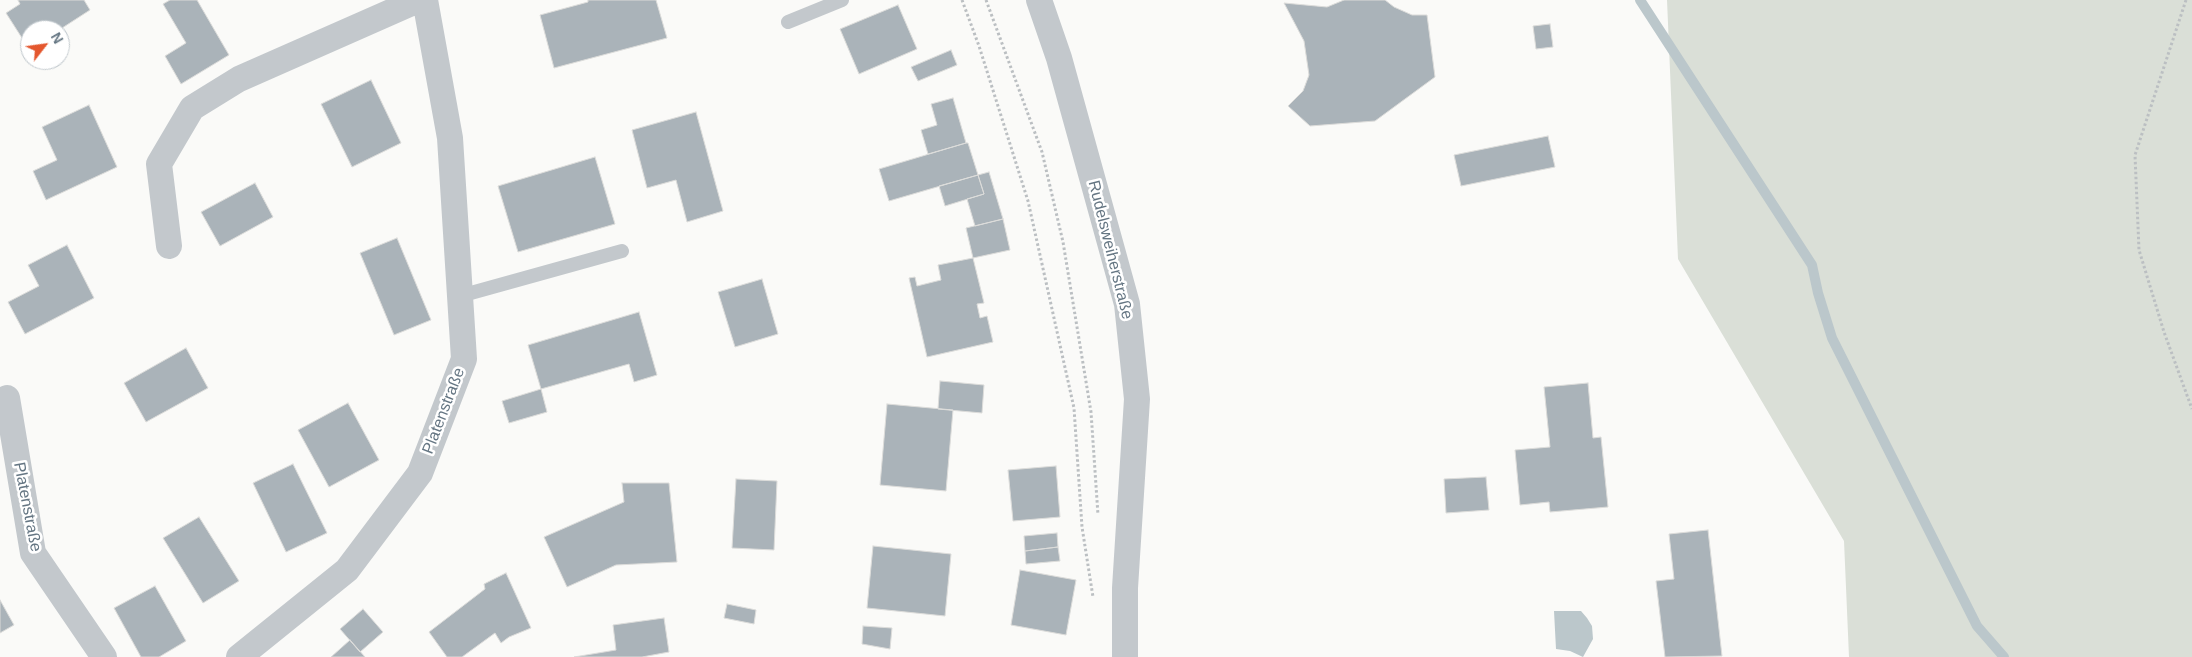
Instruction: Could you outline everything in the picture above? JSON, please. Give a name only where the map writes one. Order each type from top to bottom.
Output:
[{"type":"street","points":[[168,246],[159,164],[192,108],[239,79],[418,0]]},
{"type":"street","name":"Platenstraße","points":[[239,657],[348,570],[420,474],[464,359],[450,138],[425,0]]},
{"type":"street","name":"Rudelsweiherstraße","points":[[1039,0],[1059,58],[1127,304],[1137,399],[1125,588],[1125,657]]},
{"type":"street","name":"Platenstraße","points":[[8,398],[33,554],[104,657]]},
{"type":"lane","points":[[788,22],[842,0]]},
{"type":"lane","points":[[460,296],[622,251]]},
{"type":"path","points":[[962,0],[979,46],[1028,202],[1074,408],[1082,526],[1094,600]]},
{"type":"path","points":[[986,0],[1042,152],[1063,242],[1091,412],[1098,518]]},
{"type":"path","points":[[2186,0],[2135,155],[2139,250],[2164,332],[2192,409]]},
{"type":"shaded area","points":[[1667,0],[2192,0],[2192,657],[1849,657],[1844,541],[1678,259]]},
{"type":"shaded area","points":[[1554,611],[1581,611],[1587,618],[1592,626],[1593,639],[1583,657],[1570,651],[1556,649]]},
{"type":"building","points":[[18,0],[84,0],[90,10],[70,23],[70,20],[20,20],[20,35],[6,13],[20,4]]},
{"type":"building","points":[[170,0],[197,0],[229,55],[181,84],[165,56],[186,43],[163,4]]},
{"type":"building","points":[[588,0],[656,0],[667,38],[554,68],[540,15],[588,2]]},
{"type":"building","points":[[1344,0],[1385,0],[1394,7],[1412,15],[1427,15],[1435,77],[1375,121],[1310,126],[1288,106],[1303,91],[1309,75],[1304,41],[1284,3],[1327,7]]},
{"type":"building","points":[[898,5],[917,49],[859,74],[840,29]]},
{"type":"building","points":[[1550,24],[1553,47],[1536,49],[1533,26]]},
{"type":"building","points":[[951,50],[957,65],[918,81],[911,67]]},
{"type":"building","points":[[371,80],[401,143],[352,167],[321,104]]},
{"type":"building","points":[[953,98],[966,143],[928,154],[921,130],[937,125],[931,104]]},
{"type":"building","points":[[89,105],[117,167],[46,200],[33,171],[57,160],[42,127]]},
{"type":"building","points":[[696,112],[723,211],[687,222],[676,180],[647,188],[632,130]]},
{"type":"building","points":[[1548,136],[1555,167],[1461,186],[1454,155]]},
{"type":"building","points":[[968,143],[978,175],[889,201],[879,169]]},
{"type":"building","points":[[595,157],[615,224],[518,252],[498,186]]},
{"type":"building","points":[[989,172],[1003,219],[975,226],[967,199],[984,194],[978,175]]},
{"type":"building","points":[[978,175],[984,194],[945,206],[939,186]]},
{"type":"building","points":[[255,183],[273,217],[220,246],[201,212]]},
{"type":"building","points":[[1003,219],[1010,250],[973,258],[966,228]]},
{"type":"building","points":[[397,238],[431,320],[394,335],[360,253]]},
{"type":"building","points":[[67,245],[94,298],[25,334],[8,302],[39,286],[28,265]]},
{"type":"building","points":[[973,258],[984,303],[977,304],[980,318],[987,316],[993,342],[927,357],[909,278],[915,277],[917,286],[941,280],[938,265]]},
{"type":"building","points":[[762,279],[778,334],[735,347],[718,292]]},
{"type":"building","points":[[639,312],[657,375],[634,382],[629,364],[541,389],[528,345]]},
{"type":"building","points":[[186,348],[208,388],[146,422],[124,383]]},
{"type":"building","points":[[940,381],[984,385],[982,413],[938,409]]},
{"type":"building","points":[[1588,383],[1593,438],[1601,437],[1608,507],[1550,512],[1549,502],[1520,505],[1515,450],[1550,447],[1544,387]]},
{"type":"building","points":[[541,389],[547,412],[509,423],[502,401]]},
{"type":"building","points":[[348,403],[379,460],[329,487],[298,430]]},
{"type":"building","points":[[887,404],[953,410],[946,491],[880,485]]},
{"type":"building","points":[[293,464],[327,533],[286,552],[253,483]]},
{"type":"building","points":[[1056,466],[1060,517],[1013,521],[1008,470]]},
{"type":"building","points":[[1486,477],[1489,510],[1446,513],[1444,479]]},
{"type":"building","points":[[736,479],[777,481],[774,550],[732,548]]},
{"type":"building","points":[[622,483],[669,483],[677,562],[616,565],[567,587],[544,537],[624,502]]},
{"type":"building","points":[[199,517],[239,581],[203,603],[163,538]]},
{"type":"building","points":[[1708,530],[1722,656],[1665,657],[1656,581],[1674,579],[1669,534]]},
{"type":"building","points":[[1057,533],[1058,547],[1025,551],[1024,536]]},
{"type":"building","points":[[873,546],[951,554],[945,616],[867,608]]},
{"type":"building","points":[[1058,547],[1060,561],[1026,564],[1025,551]]},
{"type":"building","points":[[1020,570],[1076,580],[1066,635],[1011,625]]},
{"type":"building","points":[[506,573],[531,628],[509,637],[501,643],[495,633],[462,657],[447,657],[429,632],[485,589],[484,584]]},
{"type":"building","points":[[155,586],[186,641],[159,657],[141,657],[114,608]]},
{"type":"building","points":[[0,600],[14,625],[0,633]]},
{"type":"building","points":[[727,604],[756,610],[754,624],[724,618]]},
{"type":"building","points":[[363,609],[383,632],[360,652],[340,629]]},
{"type":"building","points":[[664,618],[669,652],[642,657],[574,657],[616,650],[613,625]]},
{"type":"building","points":[[863,626],[892,628],[890,649],[862,644]]},
{"type":"building","points":[[350,640],[365,657],[331,657]]},
{"type":"waterway","points":[[1640,0],[1812,265],[1818,293],[1832,338],[1977,626],[2004,657]]}]
